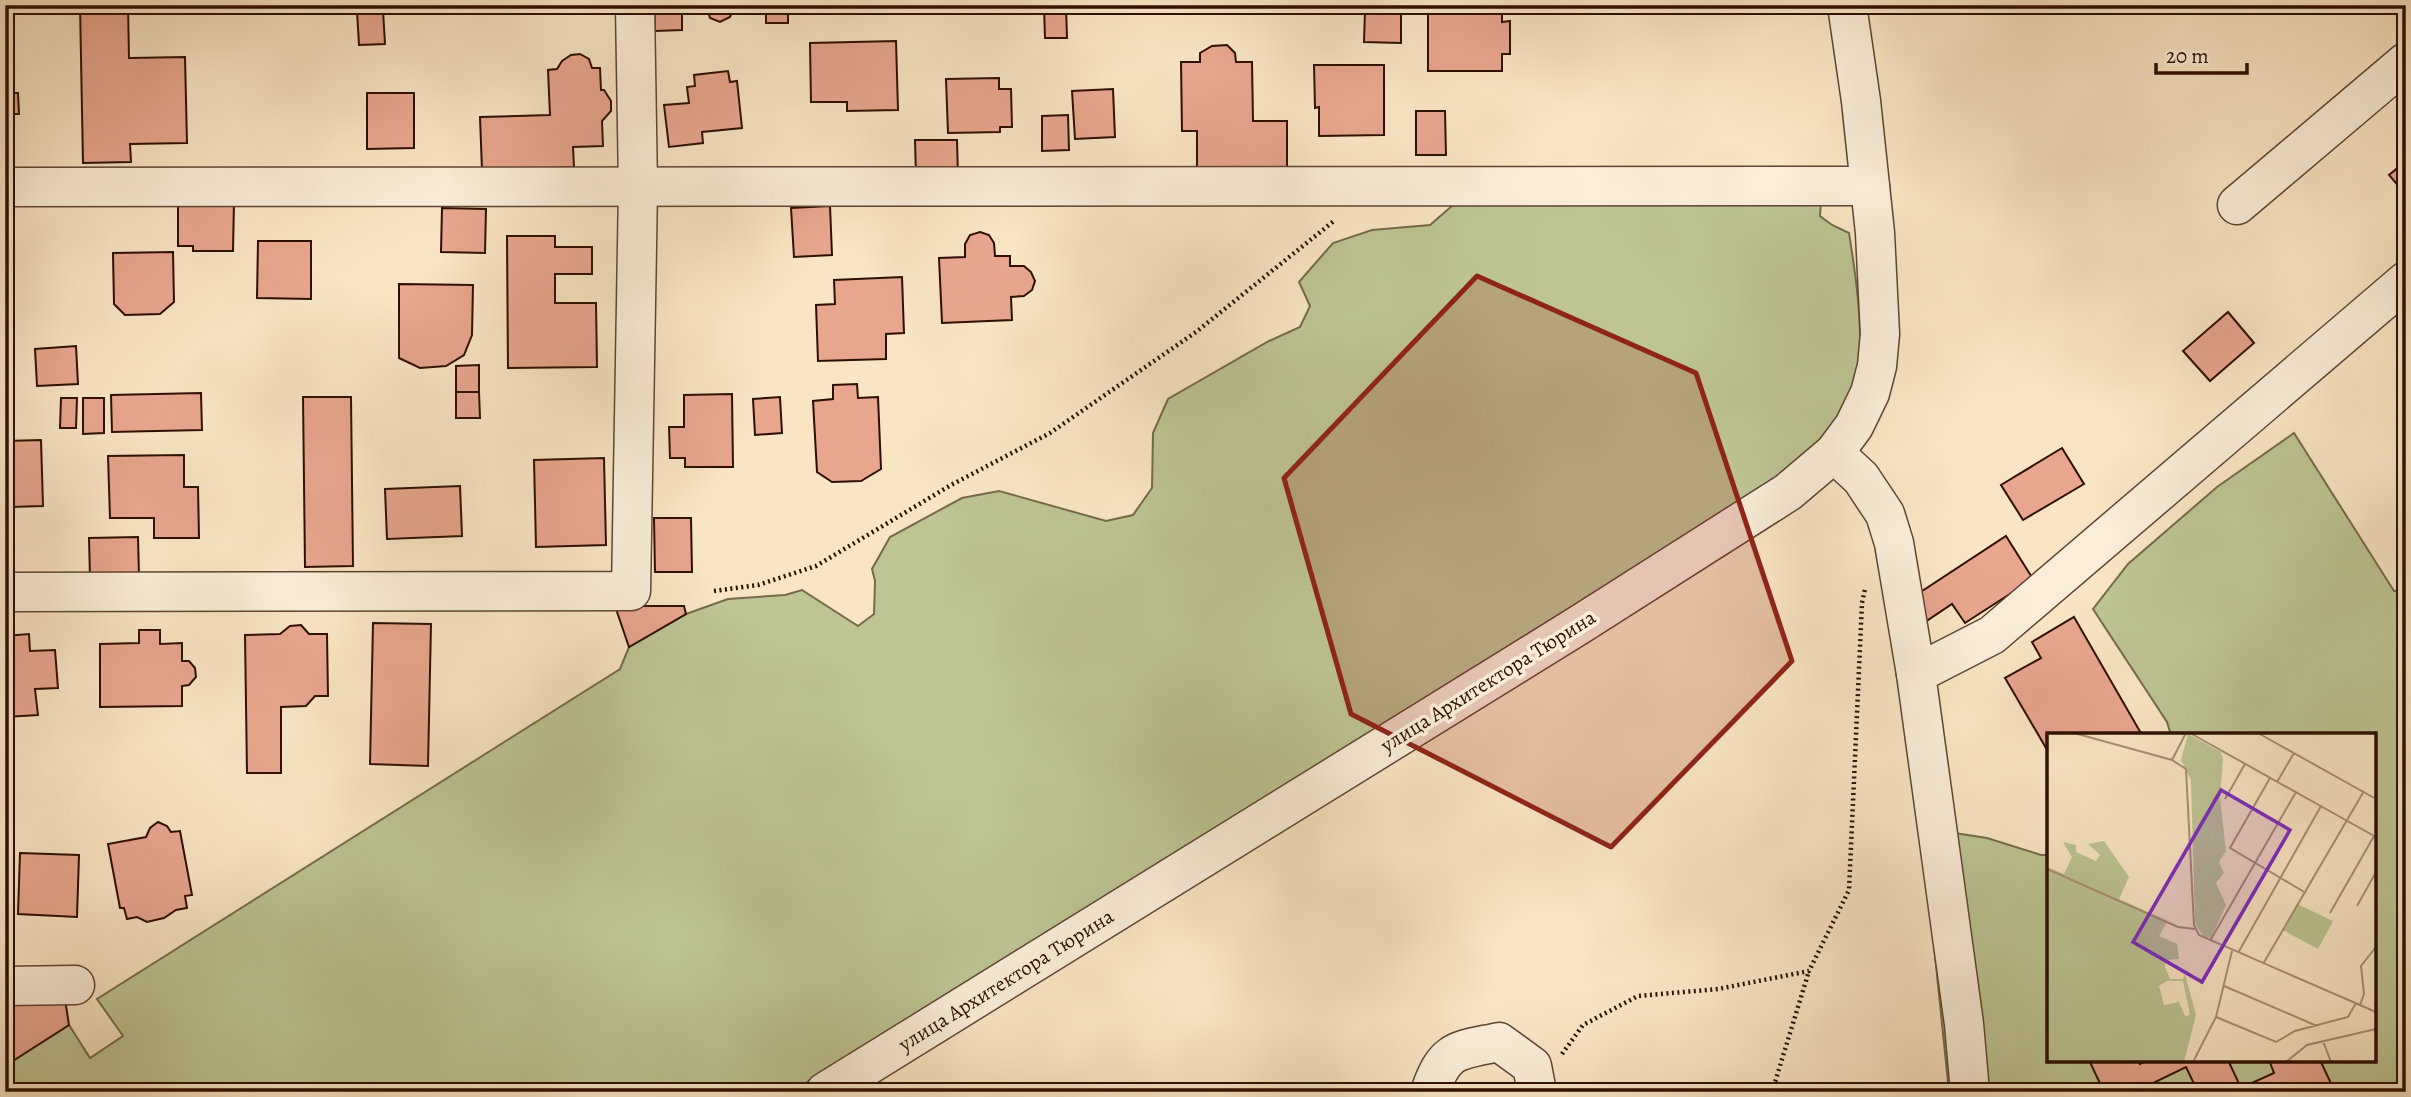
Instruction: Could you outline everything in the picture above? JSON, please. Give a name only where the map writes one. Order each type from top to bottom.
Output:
[{"type":"street","points":[[5,592],[631,591],[638,188],[635,5]]},
{"type":"street","name":"улица Архитектора Тюрина","points":[[825,1092],[1614,603],[1788,492],[1834,453],[1854,426],[1870,393],[1877,366],[1880,334],[1875,233],[1861,101],[1847,5]]},
{"type":"street","points":[[2236,205],[2406,62]]},
{"type":"street","points":[[5,187],[1870,186]]},
{"type":"street","points":[[1916,674],[1992,635],[2406,281]]},
{"type":"street","points":[[1834,453],[1861,478],[1885,514],[1894,542],[1916,674],[1964,1024],[1970,1092]]},
{"type":"street","points":[[5,986],[75,985]]},
{"type":"street","points":[[1430,1092],[1438,1068],[1455,1051],[1499,1042],[1535,1079]]},
{"type":"path","points":[[714,591],[758,585],[816,566],[951,485],[1050,433],[1196,332],[1376,187]]},
{"type":"path","points":[[1772,1092],[1809,971],[1849,890],[1862,603],[1868,577]]},
{"type":"path","points":[[1535,1079],[1556,1063],[1583,1024],[1638,996],[1718,989],[1809,971]]},
{"type":"highlighted area","points":[[1477,276],[1696,373],[1792,661],[1611,847],[1351,714],[1284,478]]},
{"type":"green space","points":[[1460,199],[1821,202],[1820,216],[1849,233],[1860,328],[1856,378],[1850,400],[1840,418],[1821,440],[1755,493],[791,1092],[5,1092],[5,1066],[69,1025],[90,1058],[123,1036],[97,999],[620,669],[629,647],[686,614],[728,599],[785,595],[802,590],[858,626],[874,614],[875,581],[872,569],[890,537],[962,498],[999,491],[1106,521],[1133,515],[1152,488],[1153,433],[1168,399],[1269,341],[1300,327],[1310,306],[1299,282],[1333,243],[1372,230],[1430,225]]},
{"type":"green space","points":[[2294,433],[2394,591],[2406,590],[2406,1092],[1949,1092],[1922,828],[1987,838],[2047,855],[2047,1062],[2376,1062],[2376,733],[2170,733],[2167,722],[2093,609],[2128,564],[2217,487]]},
{"type":"building","points":[[80,5],[128,5],[129,58],[185,57],[187,143],[130,144],[131,162],[83,163]]},
{"type":"building","points":[[654,5],[682,5],[682,30],[655,31]]},
{"type":"building","points":[[706,5],[734,7],[730,17],[720,22],[710,18]]},
{"type":"building","points":[[766,5],[788,5],[788,23],[766,23]]},
{"type":"building","points":[[1381,5],[1401,5],[1401,43],[1364,42],[1365,10],[1381,10]]},
{"type":"building","points":[[1044,7],[1066,7],[1067,38],[1045,38]]},
{"type":"building","points":[[1448,7],[1486,7],[1487,12],[1502,12],[1502,22],[1510,21],[1510,54],[1502,54],[1502,71],[1428,71],[1428,12],[1448,12]]},
{"type":"building","points":[[383,10],[385,44],[359,45],[357,11]]},
{"type":"building","points":[[896,41],[898,110],[847,111],[847,102],[811,102],[810,43]]},
{"type":"building","points":[[1227,45],[1235,53],[1236,62],[1252,62],[1253,121],[1287,121],[1287,172],[1197,173],[1197,131],[1182,131],[1181,62],[1200,62],[1200,53],[1212,46]]},
{"type":"building","points":[[580,54],[589,59],[592,68],[600,68],[601,90],[604,90],[611,101],[611,111],[602,121],[603,146],[573,147],[574,167],[482,170],[480,117],[550,115],[548,70],[557,69],[562,61],[571,55]]},
{"type":"building","points":[[1314,65],[1384,65],[1384,135],[1319,136]]},
{"type":"building","points":[[728,71],[730,82],[737,81],[742,128],[702,132],[703,143],[669,147],[664,105],[689,103],[687,87],[695,86],[694,75]]},
{"type":"building","points":[[5,74],[7,93],[18,93],[19,114],[7,114],[8,135],[5,136]]},
{"type":"building","points":[[999,78],[999,89],[1011,89],[1012,127],[1000,127],[1000,132],[948,133],[946,79]]},
{"type":"building","points":[[1113,89],[1115,137],[1075,139],[1072,91]]},
{"type":"building","points":[[367,93],[414,93],[414,148],[367,149]]},
{"type":"building","points":[[1416,111],[1445,111],[1446,155],[1416,155]]},
{"type":"building","points":[[1068,115],[1069,150],[1042,151],[1042,116]]},
{"type":"building","points":[[915,140],[957,140],[958,176],[916,176]]},
{"type":"building","points":[[2406,161],[2406,195],[2389,175]]},
{"type":"building","points":[[178,202],[234,202],[233,251],[193,251],[193,246],[178,246]]},
{"type":"building","points":[[830,206],[832,255],[794,257],[791,208]]},
{"type":"building","points":[[442,208],[486,209],[485,253],[441,252]]},
{"type":"building","points":[[980,232],[989,235],[994,243],[995,256],[1010,256],[1010,266],[1024,266],[1031,272],[1035,281],[1032,290],[1024,296],[1011,297],[1012,320],[942,323],[939,258],[965,257],[965,244],[970,235]]},
{"type":"building","points":[[507,236],[555,236],[555,247],[592,247],[592,274],[555,274],[555,303],[596,303],[597,367],[508,368]]},
{"type":"building","points":[[258,241],[311,241],[311,299],[257,298]]},
{"type":"building","points":[[173,252],[174,302],[160,314],[125,315],[114,304],[113,253]]},
{"type":"building","points":[[902,277],[904,333],[886,334],[886,359],[818,361],[816,305],[835,304],[834,280]]},
{"type":"building","points":[[399,284],[473,285],[472,335],[464,355],[446,366],[420,368],[399,358]]},
{"type":"building","points":[[2228,312],[2254,343],[2210,381],[2183,351]]},
{"type":"building","points":[[5,327],[12,330],[14,350],[5,354]]},
{"type":"building","points":[[76,346],[78,384],[37,386],[35,349]]},
{"type":"building","points":[[479,365],[479,392],[456,392],[456,366]]},
{"type":"building","points":[[857,384],[858,398],[878,397],[881,469],[861,481],[832,482],[817,472],[813,401],[833,399],[833,385]]},
{"type":"building","points":[[456,392],[479,392],[480,418],[456,418]]},
{"type":"building","points":[[201,393],[202,430],[112,432],[111,395]]},
{"type":"building","points":[[732,394],[733,467],[685,467],[685,458],[670,458],[669,427],[684,427],[684,395]]},
{"type":"building","points":[[303,397],[351,397],[353,566],[305,567]]},
{"type":"building","points":[[780,397],[782,433],[755,435],[753,399]]},
{"type":"building","points":[[61,398],[77,398],[76,428],[60,428]]},
{"type":"building","points":[[83,398],[104,398],[104,433],[83,434]]},
{"type":"building","points":[[41,440],[43,506],[10,507],[11,538],[5,539],[5,441]]},
{"type":"building","points":[[2062,448],[2084,484],[2023,520],[2001,485]]},
{"type":"building","points":[[184,455],[184,487],[198,487],[199,538],[154,538],[154,518],[110,518],[108,456]]},
{"type":"building","points":[[604,458],[606,545],[536,547],[534,460]]},
{"type":"building","points":[[460,486],[462,536],[387,539],[385,489]]},
{"type":"building","points":[[654,518],[691,518],[692,572],[655,572]]},
{"type":"building","points":[[2006,536],[2033,579],[1965,623],[1952,604],[1925,622],[1910,599]]},
{"type":"building","points":[[138,537],[139,576],[90,577],[89,538]]},
{"type":"building","points":[[615,606],[684,606],[686,614],[629,647]]},
{"type":"building","points":[[2074,617],[2141,733],[2047,733],[2047,750],[2005,678],[2041,658],[2032,642]]},
{"type":"building","points":[[373,623],[431,624],[428,766],[370,764]]},
{"type":"building","points":[[301,625],[309,634],[327,634],[328,696],[315,696],[306,706],[281,707],[281,773],[247,773],[245,635],[280,634],[290,626]]},
{"type":"building","points":[[139,630],[160,630],[160,644],[182,643],[182,661],[189,661],[195,668],[196,677],[189,685],[182,686],[182,706],[100,707],[100,644],[139,643]]},
{"type":"building","points":[[29,634],[30,651],[55,650],[58,688],[35,689],[38,715],[5,717],[5,636]]},
{"type":"building","points":[[158,822],[167,826],[171,832],[180,831],[192,895],[185,896],[187,908],[176,910],[164,918],[147,922],[137,917],[127,919],[124,908],[120,908],[108,844],[146,837],[150,828]]},
{"type":"building","points":[[20,853],[79,855],[77,917],[18,914]]},
{"type":"building","points":[[5,873],[10,873],[9,902],[5,902]]},
{"type":"building","points":[[65,999],[69,1025],[5,1066],[5,1001]]},
{"type":"building","points":[[2090,1062],[2229,1062],[2241,1088],[2274,1073],[2270,1062],[2321,1062],[2335,1092],[2198,1092],[2186,1067],[2151,1084],[2154,1092],[2104,1092]]}]
